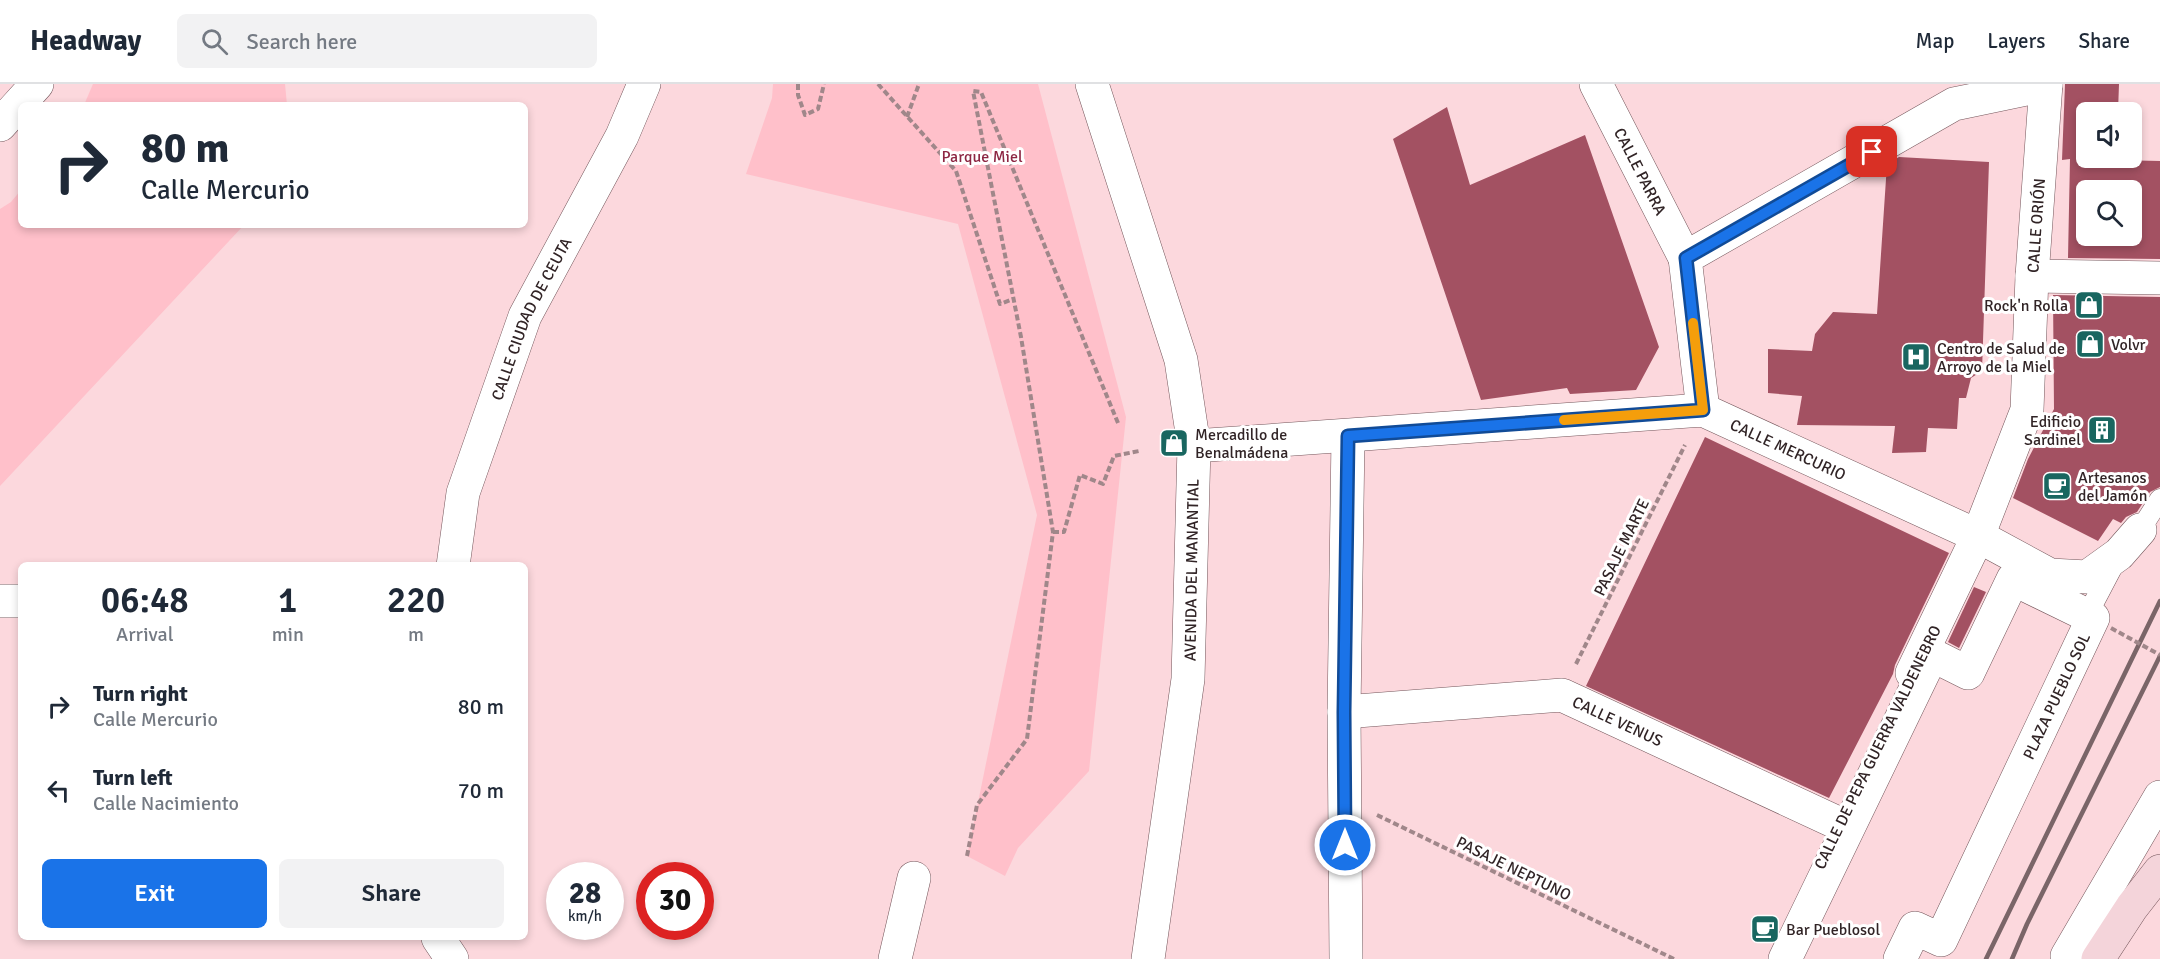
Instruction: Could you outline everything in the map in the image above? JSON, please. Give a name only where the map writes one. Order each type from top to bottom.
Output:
[{"type":"main road","points":[[2083,958],[2133,907],[2160,871]]},
{"type":"street","points":[[21,102],[37,84]]},
{"type":"street","name":"CALLE CIUDAD DE CEUTA","points":[[454,562],[463,493],[525,316],[622,136],[644,84]]},
{"type":"street","name":"AVENIDA DEL MANANTIAL","points":[[1092,84],[1180,360],[1194,446],[1188,679],[1148,959]]},
{"type":"street","name":"CALLE PARRA","points":[[1596,84],[1686,258]]},
{"type":"street","points":[[1703,410],[1686,258],[1954,104],[2046,85]]},
{"type":"street","name":"CALLE ORIÓN","points":[[1978,536],[2027,410],[2032,276],[2046,85]]},
{"type":"street","points":[[0,125],[18,105]]},
{"type":"street","points":[[2032,276],[2160,278]]},
{"type":"street","name":"CALLE MERCURIO","points":[[1194,446],[1703,410],[1978,536],[2050,575],[2087,577],[2119,554],[2140,530]]},
{"type":"street","points":[[1346,959],[1344,712],[1348,436]]},
{"type":"street","name":"CALLE DE PEPA GUERRA VALDENEBRO","points":[[1775,959],[1978,536]]},
{"type":"street","name":"PLAZA PUEBLO SOL","points":[[1785,959],[1932,655],[1968,673],[2013,579],[2093,618],[1941,940],[1915,928],[1900,959]]},
{"type":"street","points":[[0,602],[18,601]]},
{"type":"street","name":"CALLE VENUS","points":[[1344,712],[1562,695],[1840,824]]},
{"type":"street","points":[[2083,958],[2160,797]]},
{"type":"street","points":[[895,959],[914,878]]},
{"type":"street","points":[[439,940],[453,959]]},
{"type":"street","points":[[452,940],[453,959]]},
{"type":"lane","points":[[2140,530],[2160,499]]},
{"type":"lane","points":[[2036,715],[2119,554]]},
{"type":"path","points":[[798,84],[798,95],[805,115],[818,109],[824,84]]},
{"type":"path","points":[[878,84],[956,171],[1000,304],[1013,299]]},
{"type":"path","points":[[907,117],[919,84]]},
{"type":"path","points":[[967,856],[978,805],[1027,739],[1053,532],[1013,299],[973,91],[981,92],[1118,423]]},
{"type":"path","name":"PASAJE MARTE","points":[[1562,695],[1703,410]]},
{"type":"path","points":[[1053,532],[1064,532],[1080,475],[1103,484],[1114,456],[1139,451]]},
{"type":"path","points":[[2111,628],[2160,655]]},
{"type":"path","name":"PASAJE NEPTUNO","points":[[1345,800],[1674,959]]},
{"type":"green space","points":[[93,84],[285,84],[287,102],[85,102]]},
{"type":"green space","name":"Parque Miel","points":[[773,84],[1038,84],[1126,417],[1089,771],[1018,848],[1005,876],[967,856],[1037,515],[958,224],[746,174],[772,98]]},
{"type":"green space","points":[[18,194],[18,228],[241,228],[0,486],[0,209],[11,202]]},
{"type":"building","points":[[2065,84],[2119,84],[2118,102],[2076,102],[2076,168],[2142,168],[2142,161],[2160,161],[2160,259],[2068,258],[2070,159],[2062,160]]},
{"type":"building","points":[[1447,107],[1470,185],[1585,135],[1659,347],[1636,390],[1570,394],[1567,388],[1481,400],[1393,139]]},
{"type":"building","points":[[1899,157],[1989,162],[1982,371],[1971,378],[1966,398],[1959,398],[1957,429],[1928,428],[1926,452],[1892,453],[1895,426],[1797,425],[1802,396],[1768,393],[1768,349],[1812,351],[1815,334],[1833,312],[1877,314],[1887,164]]},
{"type":"building","name":"Edificio Sardinel","points":[[2053,295],[2160,297],[2160,487],[2150,492],[2137,512],[2126,517],[2121,523],[2113,519],[2098,541],[2013,498],[2028,459],[2054,409]]},
{"type":"building","points":[[1705,437],[1949,553],[1895,665],[1893,674],[1829,798],[1586,686]]},
{"type":"building","points":[[1974,587],[1986,592],[1959,648],[1948,642]]},
{"type":"railway","points":[[1986,959],[2160,601]]},
{"type":"railway","points":[[2012,959],[2027,924],[2160,656]]},
{"type":"slow traffic","points":[[1564,420],[1703,410],[1693,323]]},
{"type":"place","name":"Rock'n Rolla","points":[[2089,305]]},
{"type":"place","name":"Volvr","points":[[2090,344]]},
{"type":"place","name":"Centro de Salud de Arroyo de la Miel","points":[[1916,357]]},
{"type":"place","name":"Edificio Sardinel","points":[[2102,430]]},
{"type":"place","name":"Mercadillo de Benalmádena","points":[[1174,443]]},
{"type":"place","name":"Artesanos del Jamón","points":[[2057,486]]},
{"type":"place","name":"Bar Pueblosol","points":[[1765,929]]},
{"type":"route","points":[[1345,845],[1344,712],[1348,436],[1703,410],[1686,258],[1872,152]]}]
